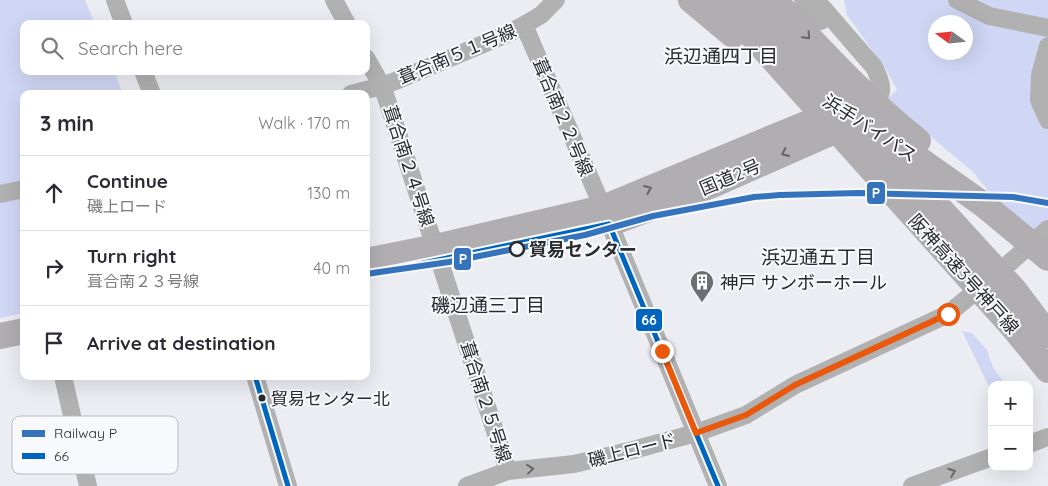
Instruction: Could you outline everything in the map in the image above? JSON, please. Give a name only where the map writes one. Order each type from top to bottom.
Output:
[{"type":"highway","name":"浜手バイパス","points":[[691,0],[750,50],[887,136],[984,205],[1048,258]]},
{"type":"highway","name":"阪神高速3号神戸線","points":[[720,0],[1013,328],[1048,370]]},
{"type":"highway","name":"阪神高速3号神戸線","points":[[745,0],[1048,340]]},
{"type":"highway","name":"浜手バイパス","points":[[774,0],[878,108],[1048,246]]},
{"type":"highway","name":"国道2号","points":[[370,274],[438,253],[606,216],[853,114]]},
{"type":"highway","points":[[853,114],[1014,291],[1048,335]]},
{"type":"highway","points":[[823,126],[1036,366],[1048,384]]},
{"type":"highway","name":"国道2号","points":[[370,261],[438,253]]},
{"type":"highway","points":[[0,336],[20,332]]},
{"type":"highway","points":[[0,352],[20,349]]},
{"type":"street","points":[[115,0],[122,20]]},
{"type":"street","points":[[334,0],[345,20]]},
{"type":"street","name":"葺合南５１号線","points":[[366,90],[382,86],[524,25],[541,15],[556,0]]},
{"type":"street","points":[[803,0],[865,70],[865,84],[853,104],[853,114],[872,112],[882,88],[880,79],[874,67],[816,0]]},
{"type":"street","points":[[958,0],[989,16],[1048,28]]},
{"type":"street","name":"葺合南２２号線","points":[[524,25],[718,486]]},
{"type":"street","points":[[1048,46],[1040,75],[1039,100],[1048,120]]},
{"type":"street","name":"葺合南２４号線","points":[[370,65],[382,86],[438,253]]},
{"type":"street","points":[[145,75],[150,90]]},
{"type":"street","points":[[0,194],[20,190]]},
{"type":"street","name":"磯上ロード","points":[[467,486],[508,471],[574,464],[633,450],[696,433],[746,415],[795,385],[948,314],[1048,229]]},
{"type":"street","name":"葺合南２５号線","points":[[438,253],[508,471]]},
{"type":"street","points":[[64,380],[72,416]]},
{"type":"street","points":[[256,380],[288,486]]},
{"type":"street","points":[[1033,443],[1048,438]]},
{"type":"street","points":[[912,486],[988,459]]},
{"type":"shaded area","points":[[0,0],[85,0],[93,20],[20,20],[20,75],[116,75],[121,90],[20,90],[20,314],[0,318]]},
{"type":"shaded area","points":[[844,0],[1048,0],[1048,265],[973,172],[888,98],[897,90],[887,71],[847,15]]},
{"type":"shaded area","points":[[962,331],[972,333],[987,350],[994,369],[1003,381],[988,381],[988,385]]},
{"type":"rail line","name":"P","points":[[370,273],[449,262],[585,235],[653,216],[754,197],[859,193],[1013,197],[1048,203]]},
{"type":"transit line","name":"66","points":[[609,224],[718,486]]},
{"type":"transit line","name":"66","points":[[370,274],[609,224]]},
{"type":"transit line","name":"66","points":[[256,380],[288,486]]},
{"type":"place","name":"貿易センター","points":[[517,249]]},
{"type":"place","name":"神戸 サンボーホール","points":[[702,303]]},
{"type":"place","name":"貿易センター北","points":[[262,398]]},
{"type":"district","name":"浜辺通四丁目","points":[[721,56]]},
{"type":"district","name":"浜辺通五丁目","points":[[818,257]]},
{"type":"district","name":"磯辺通三丁目","points":[[488,305]]},
{"type":"route","points":[[662,351],[696,433],[746,415],[795,385],[948,314]]}]
